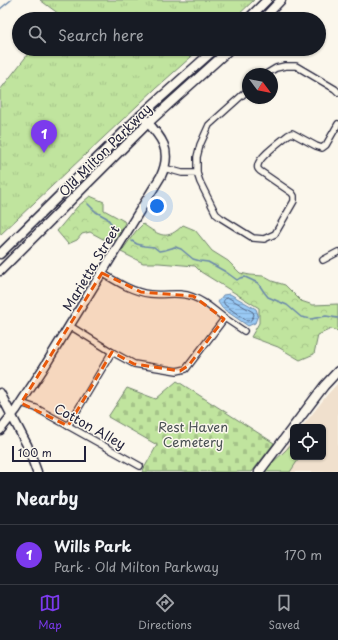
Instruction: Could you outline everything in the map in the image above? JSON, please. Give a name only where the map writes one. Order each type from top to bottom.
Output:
[{"type":"main road","points":[[255,12],[266,0]]},
{"type":"main road","points":[[269,12],[281,0]]},
{"type":"main road","name":"Old Milton Parkway","points":[[0,254],[141,115],[207,56]]},
{"type":"main road","name":"Old Milton Parkway","points":[[0,271],[148,123],[222,56]]},
{"type":"main road","name":"Marietta Street","points":[[0,430],[21,403],[43,369],[161,176],[166,158],[164,146],[160,138],[141,115]]},
{"type":"main road","points":[[295,424],[324,386],[338,371]]},
{"type":"main road","points":[[0,393],[27,445],[37,472]]},
{"type":"main road","points":[[259,472],[290,431]]},
{"type":"street","points":[[276,68],[296,66],[338,92]]},
{"type":"street","points":[[242,96],[209,126],[200,145],[197,157],[197,173],[216,214],[253,238],[264,239],[275,234],[294,201],[294,196],[292,193],[260,172],[258,164],[261,158],[292,133],[322,148],[326,145],[338,124]]},
{"type":"street","points":[[164,168],[182,173],[197,173]]},
{"type":"street","points":[[323,260],[338,252]]},
{"type":"street","points":[[102,273],[125,287],[141,292],[193,296],[214,309],[224,319],[244,331]]},
{"type":"street","points":[[70,326],[134,364],[177,372],[186,369],[224,319]]},
{"type":"street","points":[[68,426],[112,352]]},
{"type":"street","name":"Cotton Alley","points":[[21,403],[36,408],[140,466]]},
{"type":"highlighted area","points":[[102,273],[141,292],[193,296],[224,319],[189,365],[180,371],[134,364],[112,352],[68,426],[21,403]]},
{"type":"shaded area","points":[[338,383],[338,472],[268,472],[290,443],[290,460],[326,460],[326,424],[304,424]]},
{"type":"green space","points":[[40,0],[254,0],[241,12],[56,12]]},
{"type":"green space","points":[[27,56],[192,56],[0,235],[0,90]]},
{"type":"green space","points":[[90,196],[104,202],[104,210],[125,223],[115,240],[105,240],[90,232],[82,234],[77,240],[68,244],[57,231],[77,207]]},
{"type":"green space","points":[[143,224],[163,235],[172,233],[183,225],[195,230],[212,251],[228,261],[240,273],[263,276],[272,281],[285,285],[301,301],[313,305],[338,304],[338,331],[331,329],[318,335],[314,354],[300,360],[278,347],[251,337],[259,323],[259,308],[201,272],[195,266],[143,263],[121,252]]},
{"type":"green space","name":"Rest Haven Cemetery","points":[[177,381],[274,443],[252,472],[142,472],[157,445],[108,417],[127,388],[156,399]]},
{"type":"green space","points":[[290,445],[290,460],[298,460],[290,472],[264,472],[271,464]]},
{"type":"water","points":[[230,294],[256,309],[258,315],[255,323],[248,326],[222,308],[218,302],[223,295]]},
{"type":"waterway","points":[[0,9],[11,0]]},
{"type":"waterway","points":[[88,204],[96,212],[107,218],[116,230]]},
{"type":"waterway","points":[[132,241],[144,246],[154,247],[159,251],[175,247],[181,249],[193,259],[208,262],[237,280],[245,277],[258,283],[268,297],[287,305],[301,317],[311,319],[326,316],[338,318]]},
{"type":"place","name":"Wills Park","points":[[44,153]]}]
